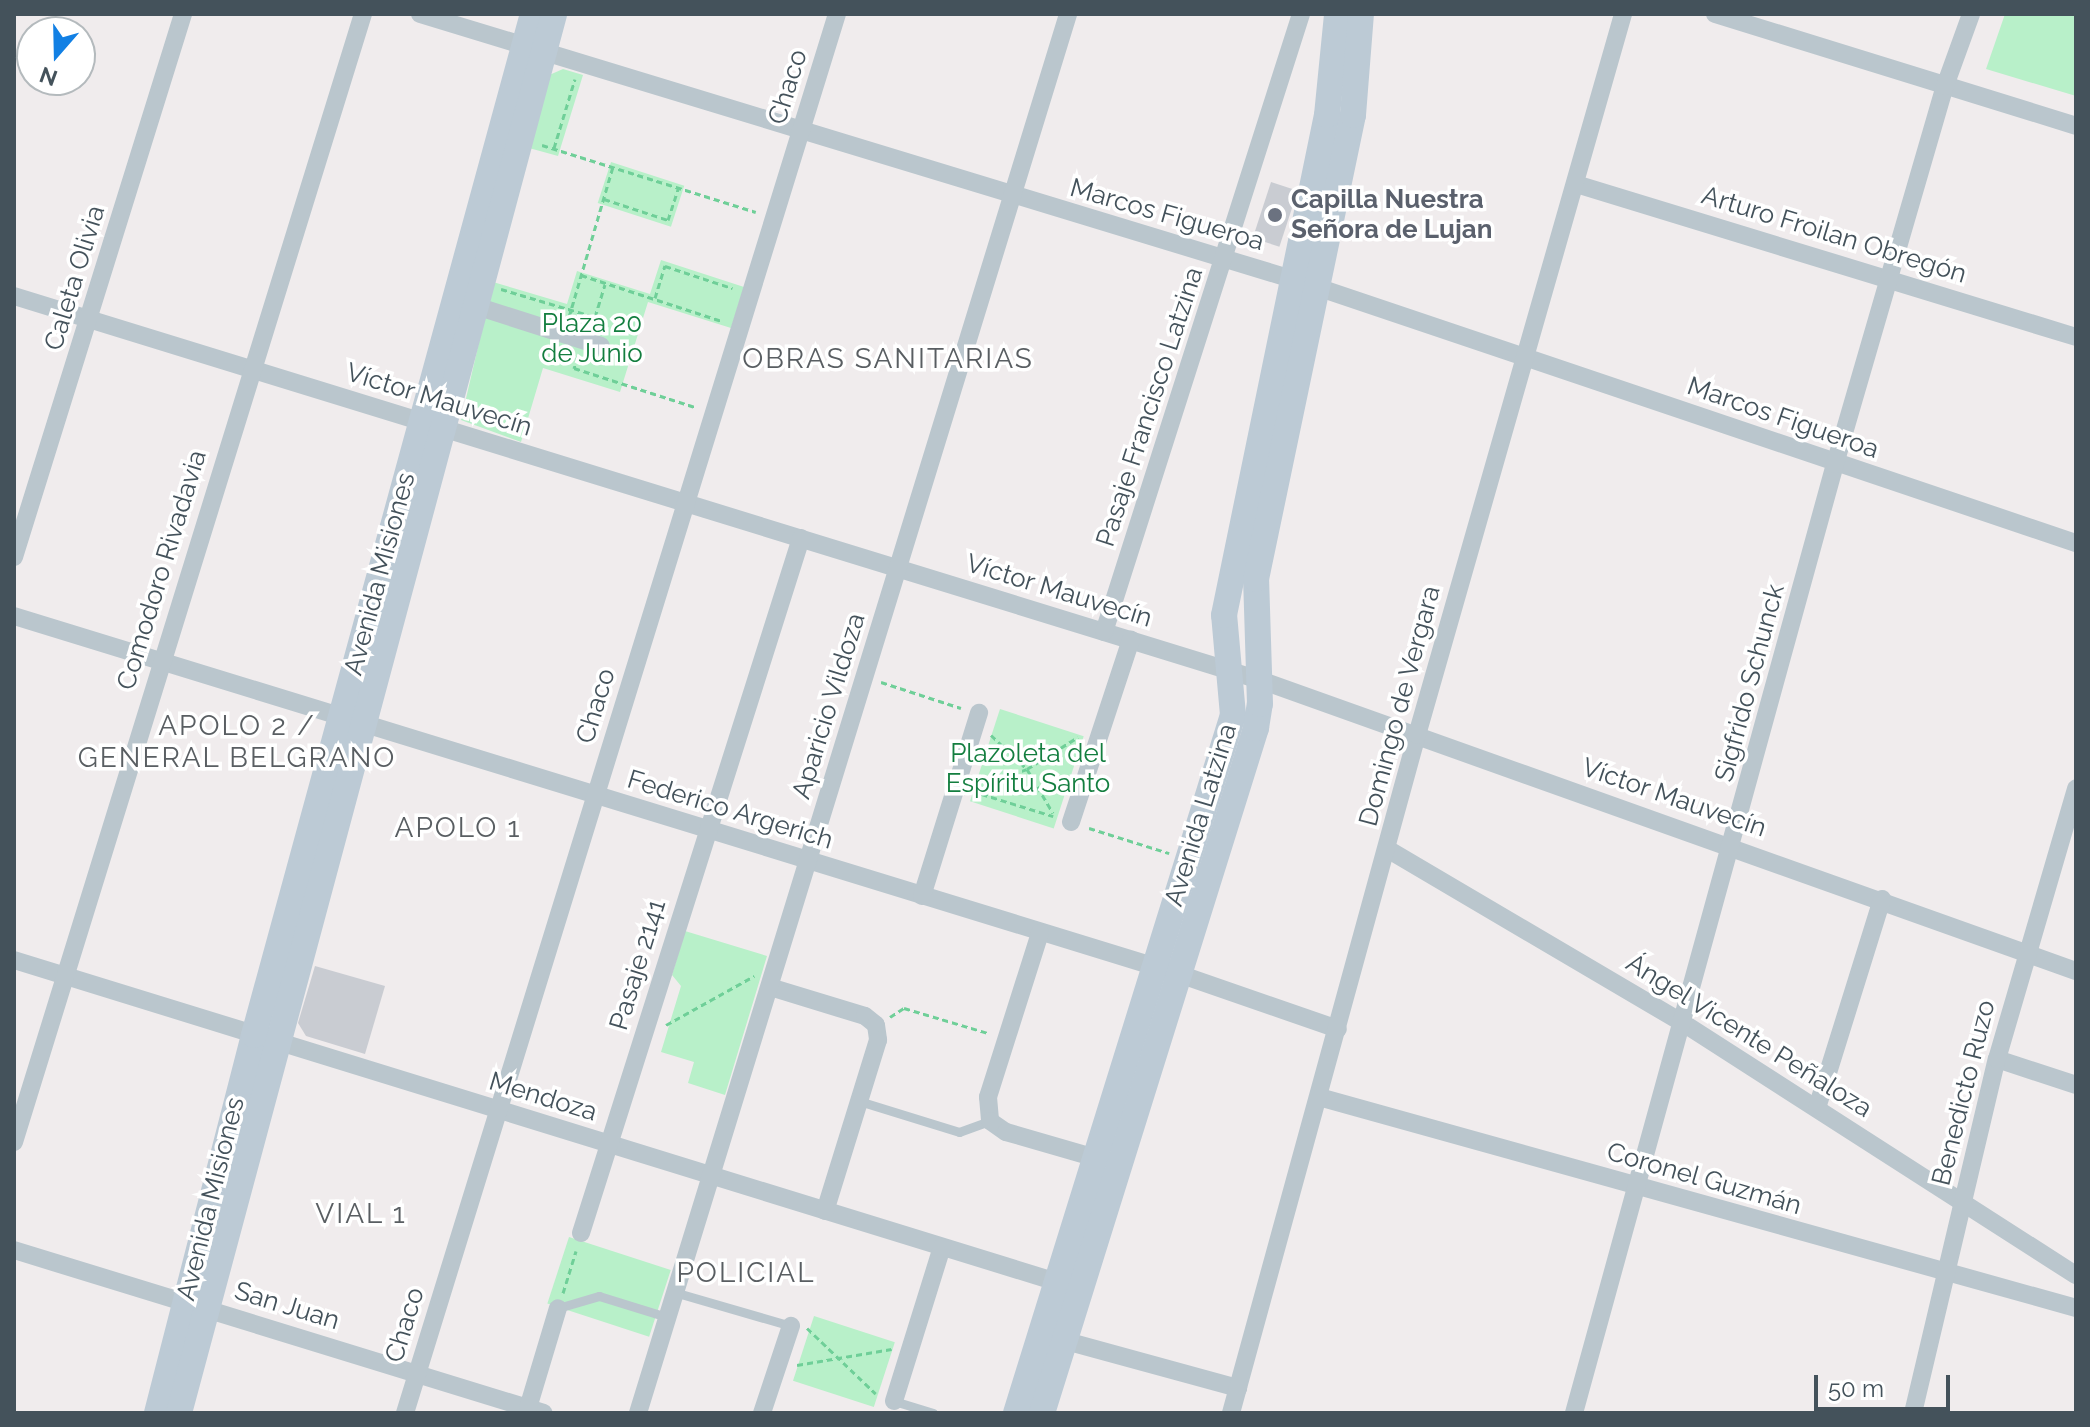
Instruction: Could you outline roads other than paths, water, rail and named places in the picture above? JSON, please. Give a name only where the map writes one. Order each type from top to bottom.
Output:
[{"type":"street","name":"Caleta Olivia","points":[[14,557],[183,14]]},
{"type":"street","name":"Comodoro Rivadavia","points":[[14,1142],[250,369],[363,14]]},
{"type":"street","name":"Marcos Figueroa","points":[[420,14],[1012,197],[1305,283],[2076,543]]},
{"type":"street","name":"Avenida Misiones","points":[[433,425],[479,295],[520,138],[534,49],[533,14]]},
{"type":"street","name":"Avenida Misiones","points":[[157,1413],[196,1305],[265,1039],[534,49],[554,14]]},
{"type":"street","name":"Chaco","points":[[405,1413],[837,14]]},
{"type":"street","name":"Aparicio Vildoza","points":[[638,1413],[1068,14]]},
{"type":"street","name":"Pasaje Francisco Latzina","points":[[1104,632],[1301,14]]},
{"type":"street","name":"Avenida Latzina","points":[[1042,1413],[1057,1282],[1096,1158],[1256,728],[1260,680],[1256,579],[1305,283],[1337,14]]},
{"type":"street","name":"Avenida Latzina","points":[[1016,1413],[1052,1337],[1167,971],[1188,859],[1233,715],[1224,615],[1305,283],[1353,115],[1361,14]]},
{"type":"street","name":"Domingo de Vergara","points":[[1231,1413],[1389,850],[1417,735],[1623,14]]},
{"type":"street","points":[[1715,14],[2076,126]]},
{"type":"street","name":"Sigfrido Schunck","points":[[1574,1413],[1734,846],[1835,464],[1892,279],[1945,86],[1971,14]]},
{"type":"street","name":"Arturo Froilan Obregón","points":[[1576,184],[2076,337]]},
{"type":"street","points":[[479,295],[564,335],[592,344]]},
{"type":"street","name":"Víctor Mauvecín","points":[[14,296],[1260,680],[1734,846],[2076,971]]},
{"type":"street","name":"Pasaje 2141","points":[[581,1233],[801,538]]},
{"type":"street","name":"Federico Argerich","points":[[14,616],[1167,971],[1338,1029]]},
{"type":"street","points":[[1071,822],[1131,640]]},
{"type":"street","points":[[922,896],[961,793],[979,713]]},
{"type":"street","name":"Benedicto Ruzo","points":[[1913,1413],[1997,1059],[2076,788]]},
{"type":"street","name":"Ángel Vicente Peñaloza","points":[[1389,850],[1683,1023],[2076,1275]]},
{"type":"street","points":[[1817,1108],[1882,899]]},
{"type":"street","points":[[1040,933],[988,1097],[990,1121],[1006,1132],[1096,1158]]},
{"type":"street","name":"Mendoza","points":[[14,960],[1057,1282]]},
{"type":"street","points":[[770,987],[865,1016],[876,1025],[878,1040],[825,1211]]},
{"type":"street","points":[[1997,1059],[2076,1085]]},
{"type":"street","name":"Coronel Guzmán","points":[[1319,1097],[1948,1275],[2076,1308]]},
{"type":"street","points":[[894,1401],[942,1247]]},
{"type":"street","name":"San Juan","points":[[14,1250],[533,1411]]},
{"type":"street","name":"Avenida Misiones","points":[[179,1413],[196,1305]]},
{"type":"street","points":[[533,1411],[558,1308]]},
{"type":"street","points":[[762,1413],[791,1326]]},
{"type":"street","points":[[1052,1337],[1238,1388]]},
{"type":"lane","points":[[859,1101],[959,1132],[990,1121]]},
{"type":"lane","points":[[674,1292],[791,1326]]},
{"type":"lane","points":[[558,1308],[599,1296],[667,1317]]},
{"type":"lane","points":[[894,1401],[933,1413]]},
{"type":"place","name":"Capilla Nuestra Señora de Lujan","points":[[1275,215]]},
{"type":"district","name":"OBRAS SANITARIAS","points":[[888,359]]},
{"type":"district","name":"APOLO 2 / GENERAL BELGRANO","points":[[237,742]]},
{"type":"district","name":"APOLO 1","points":[[458,828]]},
{"type":"district","name":"VIAL 1","points":[[361,1214]]},
{"type":"district","name":"POLICIAL","points":[[746,1273]]},
{"type":"park label","name":"Plaza 20 de Junio","points":[[592,339]]},
{"type":"park label","name":"Plazoleta del Espíritu Santo","points":[[1028,769]]}]
